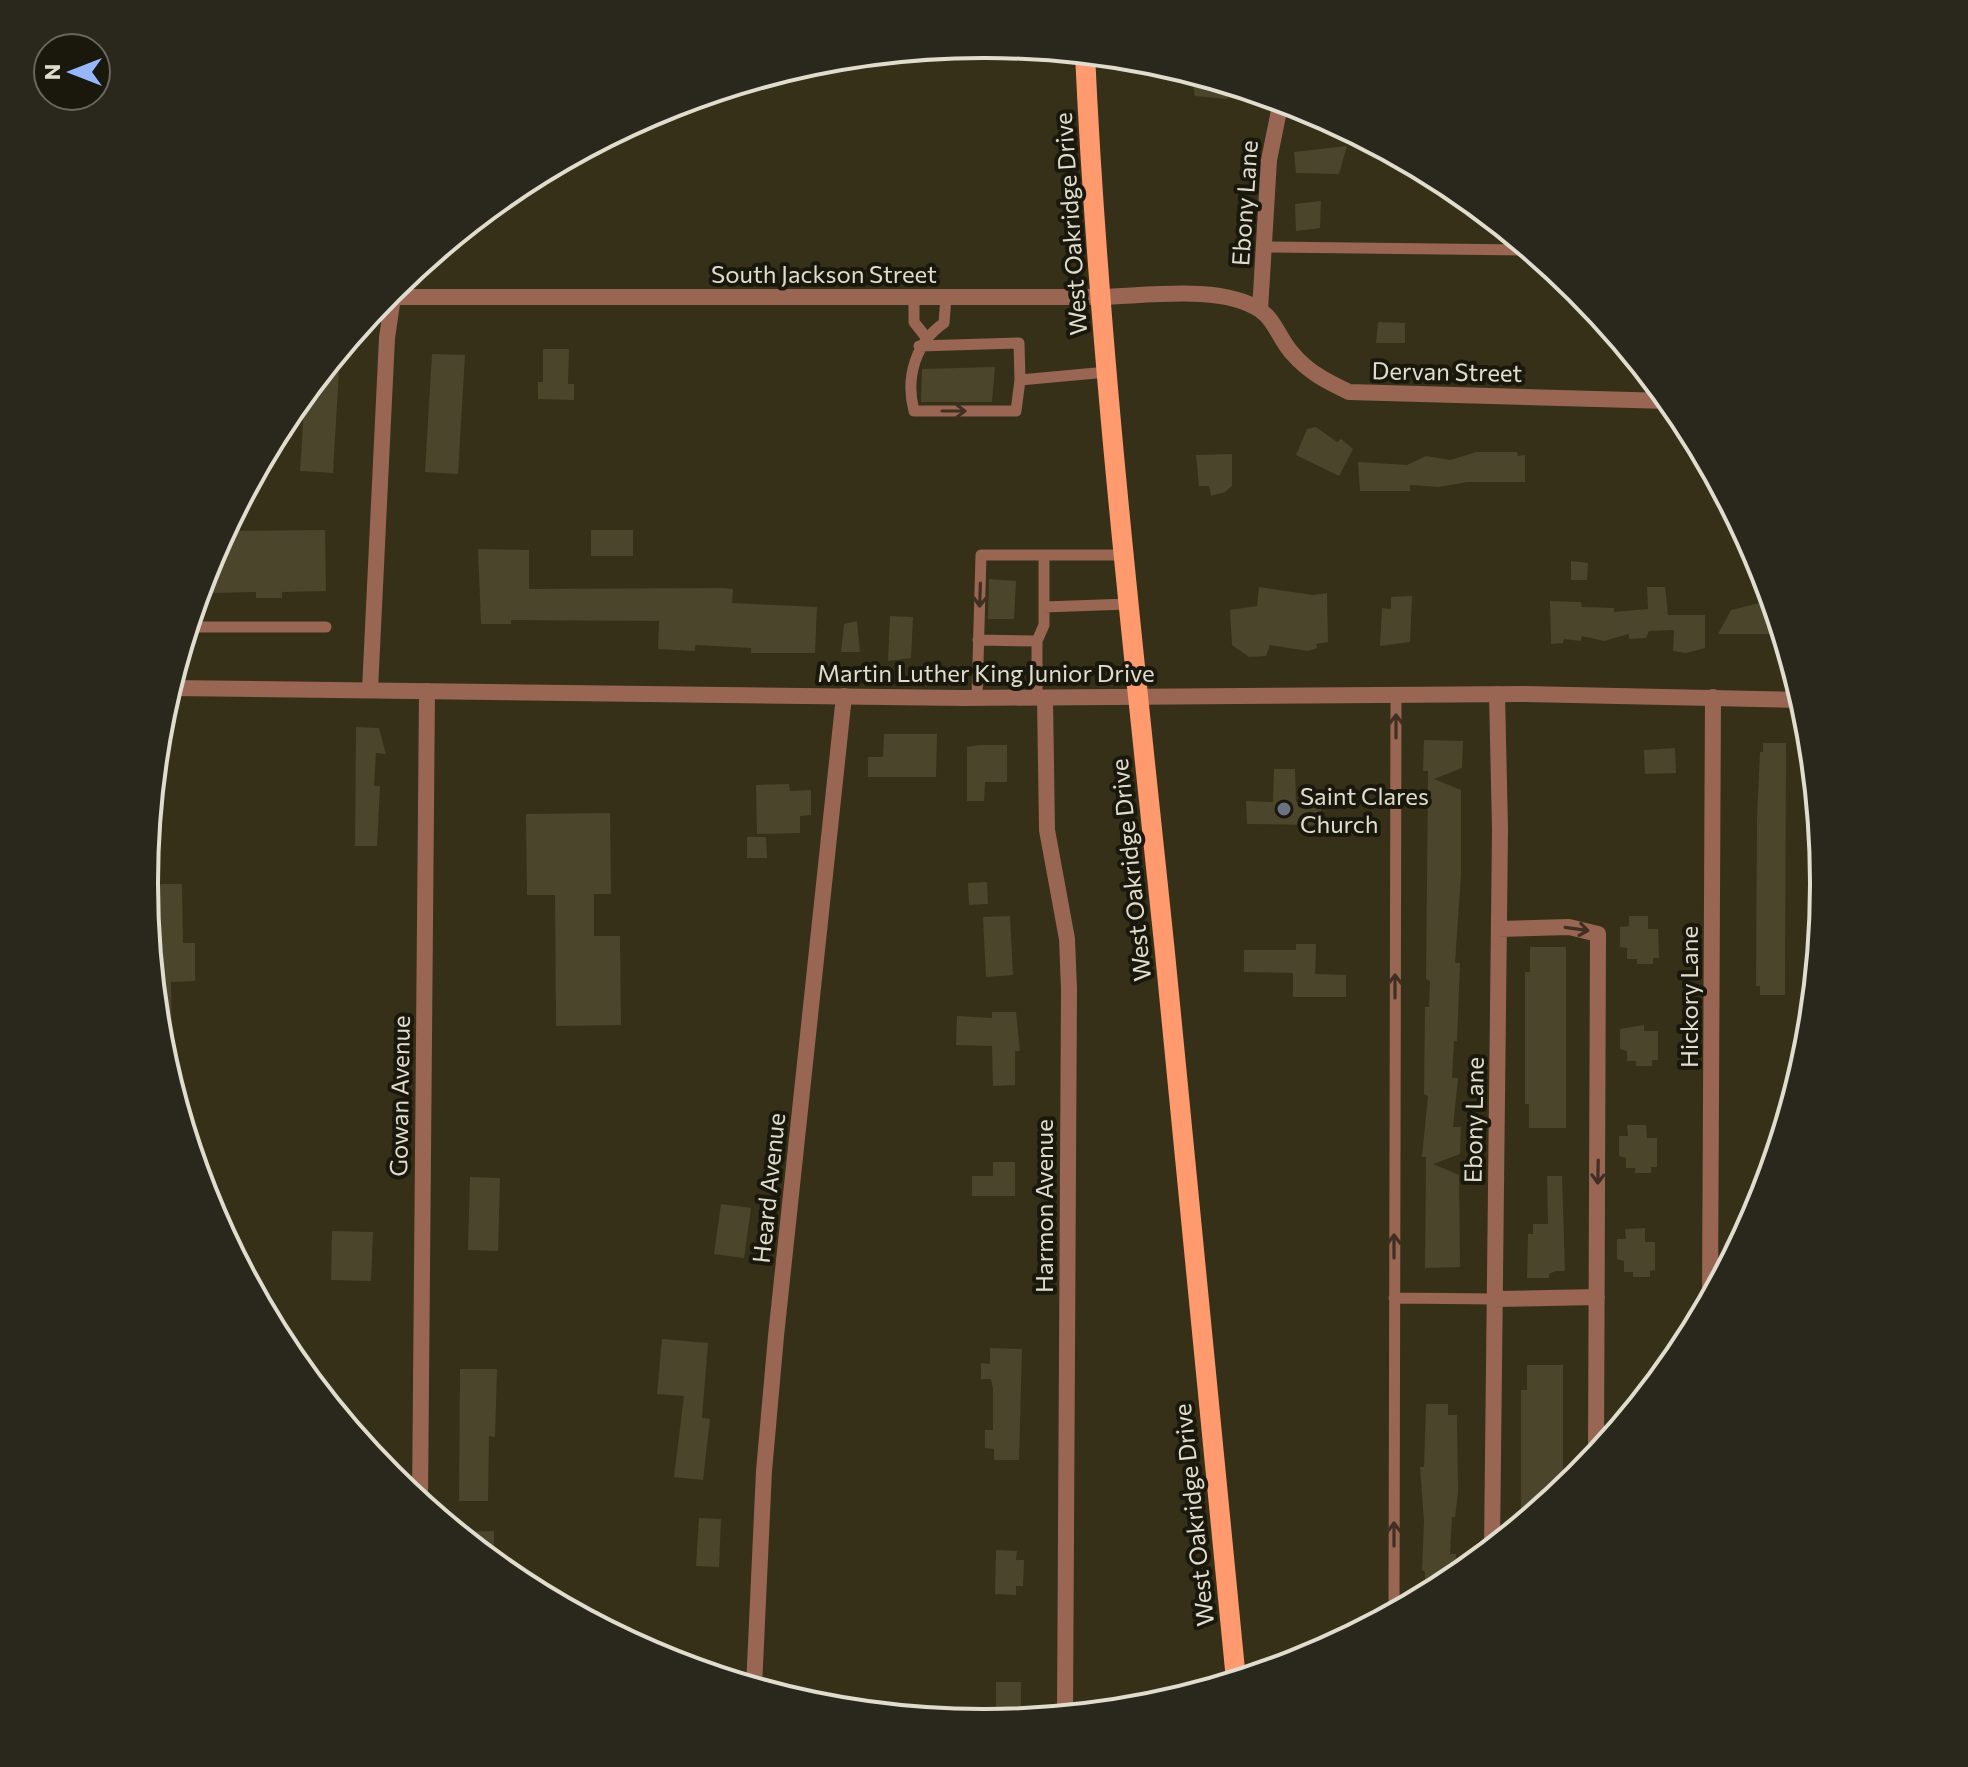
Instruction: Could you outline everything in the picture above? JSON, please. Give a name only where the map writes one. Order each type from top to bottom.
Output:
[{"type":"main road","name":"West Oakridge Drive","points":[[1086,64],[1123,555],[1198,1269],[1235,1669]]},
{"type":"street","name":"Ebony Lane","points":[[1260,310],[1269,160],[1282,114]]},
{"type":"street","name":"South Jackson Street","points":[[403,297],[1223,295],[1260,310]]},
{"type":"street","name":"Dervan Street","points":[[1260,310],[1278,329],[1291,353],[1322,379],[1349,392],[1653,401]]},
{"type":"street","points":[[370,690],[388,313]]},
{"type":"street","name":"Martin Luther King Junior Drive","points":[[182,688],[977,698],[1497,694],[1788,700]]},
{"type":"street","name":"Gowan Avenue","points":[[420,1486],[427,691]]},
{"type":"street","name":"Ebony Lane","points":[[1492,1534],[1499,929],[1497,694]]},
{"type":"street","name":"Heard Avenue","points":[[755,1676],[764,1471],[772,1381],[844,696]]},
{"type":"street","name":"Hickory Lane","points":[[1710,1275],[1713,697]]},
{"type":"street","name":"Harmon Avenue","points":[[1041,698],[1047,830],[1067,939],[1069,989],[1065,1704]]},
{"type":"street","points":[[1499,929],[1569,927],[1598,934],[1596,1437]]},
{"type":"street","points":[[1495,1299],[1597,1297]]},
{"type":"lane","points":[[1266,247],[1512,250]]},
{"type":"lane","points":[[914,297],[914,322],[922,341],[911,401],[914,411],[1016,411],[1020,380],[1019,343],[922,341]]},
{"type":"lane","points":[[922,341],[944,323],[946,297]]},
{"type":"lane","points":[[1020,380],[1107,372]]},
{"type":"lane","points":[[977,698],[981,555],[1123,555]]},
{"type":"lane","points":[[1041,698],[1037,641],[1044,625],[1044,555]]},
{"type":"lane","points":[[1044,607],[1128,604]]},
{"type":"lane","points":[[199,627],[326,627]]},
{"type":"lane","points":[[978,640],[1037,641]]},
{"type":"lane","points":[[1394,1600],[1396,695]]},
{"type":"lane","points":[[1394,1298],[1495,1299]]},
{"type":"building","points":[[1193,85],[1228,95],[1227,99],[1195,96]]},
{"type":"building","points":[[1347,146],[1339,174],[1296,173],[1294,152]]},
{"type":"building","points":[[1321,201],[1320,228],[1296,231],[1295,204]]},
{"type":"building","points":[[1378,322],[1405,323],[1405,343],[1376,343]]},
{"type":"building","points":[[543,349],[569,349],[568,384],[574,384],[574,400],[538,399],[538,382],[543,382]]},
{"type":"building","points":[[432,354],[465,355],[458,474],[425,472]]},
{"type":"building","points":[[995,367],[992,402],[921,402],[922,369]]},
{"type":"building","points":[[339,369],[333,473],[300,471],[303,417]]},
{"type":"building","points":[[1316,427],[1337,442],[1341,439],[1353,449],[1339,476],[1296,455],[1307,429]]},
{"type":"building","points":[[1477,452],[1517,452],[1518,456],[1525,455],[1525,482],[1467,482],[1439,487],[1410,485],[1410,491],[1360,491],[1358,462],[1407,465],[1426,456],[1450,460]]},
{"type":"building","points":[[1232,454],[1232,486],[1225,492],[1211,496],[1209,486],[1199,486],[1196,455]]},
{"type":"building","points":[[325,530],[326,591],[282,592],[282,598],[256,598],[256,592],[213,593],[238,531]]},
{"type":"building","points":[[591,530],[633,530],[633,556],[591,556]]},
{"type":"building","points":[[478,549],[529,550],[529,589],[723,588],[733,589],[732,603],[817,607],[815,653],[751,653],[751,648],[695,645],[695,651],[658,649],[659,621],[511,620],[511,624],[481,624]]},
{"type":"building","points":[[1571,561],[1588,563],[1587,580],[1571,580]]},
{"type":"building","points":[[989,579],[1016,581],[1014,619],[988,619]]},
{"type":"building","points":[[1259,587],[1313,595],[1327,593],[1328,642],[1316,644],[1317,648],[1308,651],[1270,645],[1266,656],[1249,657],[1232,645],[1230,610],[1257,606]]},
{"type":"building","points":[[1647,587],[1665,587],[1668,615],[1705,615],[1705,648],[1686,653],[1673,651],[1674,630],[1649,631],[1646,638],[1629,639],[1629,634],[1604,641],[1582,636],[1581,641],[1564,639],[1563,643],[1551,644],[1550,601],[1581,602],[1582,607],[1614,608],[1614,612],[1648,609]]},
{"type":"building","points":[[1412,596],[1410,642],[1380,646],[1382,608],[1391,609],[1391,597]]},
{"type":"building","points":[[1760,603],[1771,634],[1718,634],[1731,610]]},
{"type":"building","points":[[890,616],[913,617],[911,658],[888,661]]},
{"type":"building","points":[[857,621],[860,652],[841,652],[844,624]]},
{"type":"building","points":[[356,727],[379,728],[386,754],[376,753],[374,786],[380,786],[377,846],[355,846]]},
{"type":"building","points":[[884,734],[937,734],[936,777],[868,777],[868,757],[883,757]]},
{"type":"building","points":[[1424,740],[1463,741],[1462,768],[1434,779],[1461,790],[1461,875],[1455,963],[1460,963],[1457,1041],[1454,1041],[1452,1078],[1458,1078],[1453,1127],[1461,1127],[1460,1154],[1433,1164],[1459,1175],[1460,1267],[1425,1268],[1426,1157],[1422,1157],[1428,1096],[1424,1094],[1425,1007],[1429,1007],[1430,981],[1426,979],[1428,771],[1423,771]]},
{"type":"building","points":[[1763,743],[1786,743],[1785,995],[1760,995],[1760,986],[1756,986],[1757,820]]},
{"type":"building","points":[[1007,745],[1007,782],[985,782],[984,801],[967,801],[967,747]]},
{"type":"building","points":[[1675,748],[1676,773],[1645,774],[1644,750]]},
{"type":"building","points":[[1274,769],[1295,769],[1296,802],[1321,801],[1321,825],[1247,824],[1246,801],[1273,802]]},
{"type":"building","points":[[789,784],[790,791],[811,790],[811,815],[800,816],[800,833],[757,834],[756,785]]},
{"type":"building","points":[[610,813],[611,894],[594,894],[594,936],[620,936],[621,1025],[556,1026],[555,895],[527,895],[526,814]]},
{"type":"building","points":[[747,837],[766,837],[767,858],[747,858]]},
{"type":"building","points":[[987,882],[988,904],[969,905],[968,883]]},
{"type":"building","points":[[158,884],[182,884],[183,943],[195,943],[195,981],[171,982],[172,1030],[160,937]]},
{"type":"building","points":[[1010,916],[1013,975],[986,977],[983,917]]},
{"type":"building","points":[[1629,916],[1648,916],[1648,929],[1658,929],[1659,958],[1653,958],[1653,964],[1637,964],[1637,959],[1627,959],[1627,948],[1620,947],[1620,927],[1629,926]]},
{"type":"building","points":[[1296,944],[1316,944],[1315,974],[1346,975],[1346,997],[1293,997],[1293,973],[1244,972],[1244,950],[1296,950]]},
{"type":"building","points":[[1530,947],[1566,947],[1566,1128],[1529,1128],[1529,1104],[1525,1104],[1525,972],[1530,972]]},
{"type":"building","points":[[992,1012],[1016,1012],[1020,1051],[1015,1051],[1015,1085],[993,1086],[992,1046],[956,1045],[957,1016],[992,1018]]},
{"type":"building","points":[[1644,1025],[1644,1031],[1658,1031],[1658,1060],[1652,1060],[1652,1066],[1636,1066],[1636,1061],[1627,1061],[1627,1051],[1620,1049],[1620,1029]]},
{"type":"building","points":[[1627,1125],[1646,1125],[1647,1138],[1657,1138],[1657,1167],[1651,1167],[1651,1173],[1635,1173],[1635,1168],[1626,1168],[1626,1158],[1619,1156],[1619,1136],[1628,1136]]},
{"type":"building","points":[[993,1162],[1015,1162],[1015,1196],[972,1196],[972,1176],[993,1176]]},
{"type":"building","points":[[1547,1176],[1562,1176],[1565,1271],[1549,1274],[1549,1278],[1527,1278],[1528,1234],[1533,1234],[1533,1224],[1548,1224]]},
{"type":"building","points":[[470,1177],[500,1178],[498,1251],[468,1250]]},
{"type":"building","points":[[721,1204],[751,1208],[744,1258],[714,1254]]},
{"type":"building","points":[[1645,1228],[1645,1242],[1655,1242],[1655,1270],[1650,1271],[1650,1277],[1633,1277],[1633,1272],[1624,1272],[1624,1261],[1617,1259],[1617,1239],[1626,1239],[1625,1229]]},
{"type":"building","points":[[332,1231],[373,1232],[371,1281],[331,1280]]},
{"type":"building","points":[[662,1339],[708,1343],[702,1418],[710,1419],[703,1480],[674,1477],[684,1396],[657,1394]]},
{"type":"building","points":[[990,1348],[1022,1349],[1019,1460],[994,1460],[994,1449],[985,1448],[985,1430],[993,1430],[993,1389],[991,1379],[981,1379],[981,1363],[990,1364]]},
{"type":"building","points":[[1527,1365],[1563,1365],[1563,1472],[1521,1510],[1521,1390],[1527,1390]]},
{"type":"building","points":[[460,1369],[497,1369],[495,1437],[489,1436],[488,1501],[459,1501]]},
{"type":"building","points":[[1426,1404],[1448,1404],[1448,1415],[1457,1415],[1458,1492],[1455,1517],[1452,1517],[1450,1554],[1456,1554],[1456,1561],[1425,1581],[1422,1570],[1424,1521],[1420,1467],[1424,1467]]},
{"type":"building","points":[[699,1518],[721,1519],[719,1567],[696,1566]]},
{"type":"building","points":[[494,1531],[494,1547],[481,1538],[473,1532]]},
{"type":"building","points":[[996,1550],[1017,1551],[1016,1560],[1024,1560],[1023,1586],[1016,1586],[1016,1595],[995,1594]]},
{"type":"building","points":[[996,1682],[1021,1682],[1021,1708],[996,1709]]},
{"type":"place","name":"Saint Clares Church","points":[[1284,809]]}]
